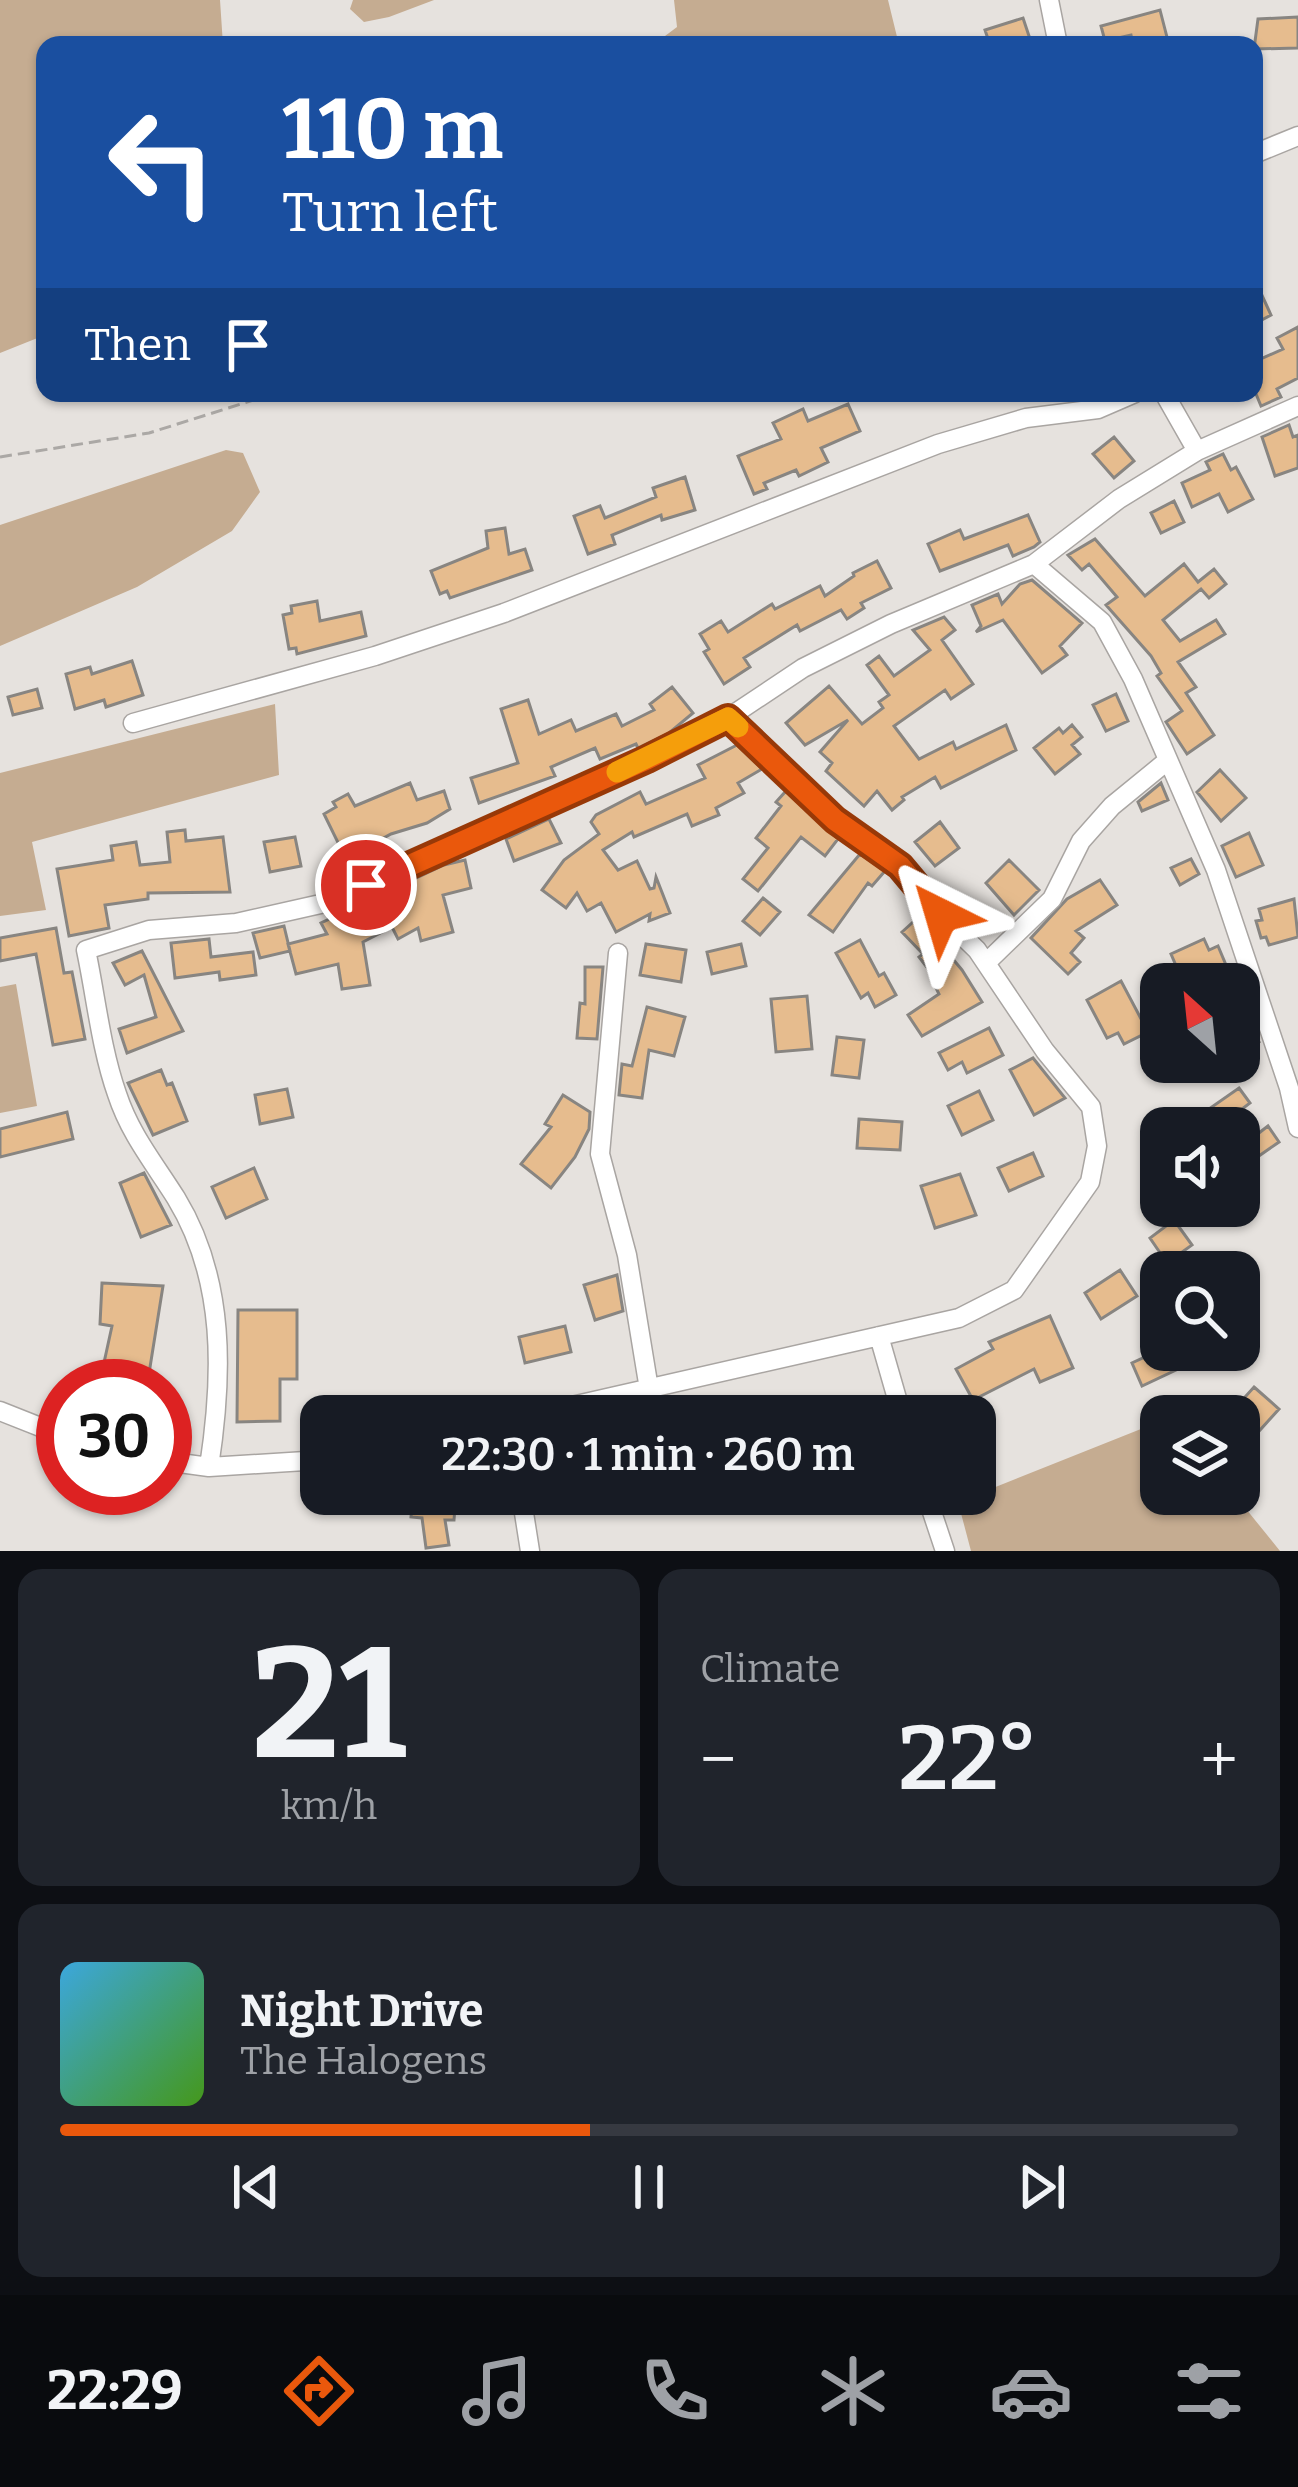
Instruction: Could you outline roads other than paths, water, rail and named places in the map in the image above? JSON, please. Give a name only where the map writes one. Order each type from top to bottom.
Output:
[{"type":"street","points":[[1048,0],[1056,36]]},
{"type":"street","points":[[1263,150],[1298,136]]},
{"type":"street","points":[[133,723],[375,656],[504,614],[938,445],[1026,418],[1098,410],[1116,402]]},
{"type":"street","points":[[1169,402],[1197,451]]},
{"type":"street","points":[[209,1467],[218,1411],[219,1350],[209,1273],[178,1202],[136,1141],[116,1093],[86,950],[149,930],[236,923],[325,903],[647,759],[728,718],[803,668],[891,624],[1034,564],[1119,500],[1197,451],[1298,406]]},
{"type":"street","points":[[1034,564],[1102,622],[1133,679],[1216,870],[1298,1128]]},
{"type":"street","points":[[622,1395],[958,1318],[1013,1290],[1090,1182],[1097,1146],[1091,1107],[1045,1051],[986,963],[900,866],[835,820],[728,718]]},
{"type":"street","points":[[986,963],[1052,899],[1081,842],[1112,806],[1167,761]]},
{"type":"street","points":[[618,953],[600,1154],[627,1255],[649,1389]]},
{"type":"street","points":[[879,1336],[896,1395]]},
{"type":"street","points":[[0,1411],[36,1425]]},
{"type":"street","points":[[192,1465],[300,1461]]},
{"type":"street","points":[[524,1515],[530,1551]]},
{"type":"street","points":[[933,1515],[945,1551]]}]
